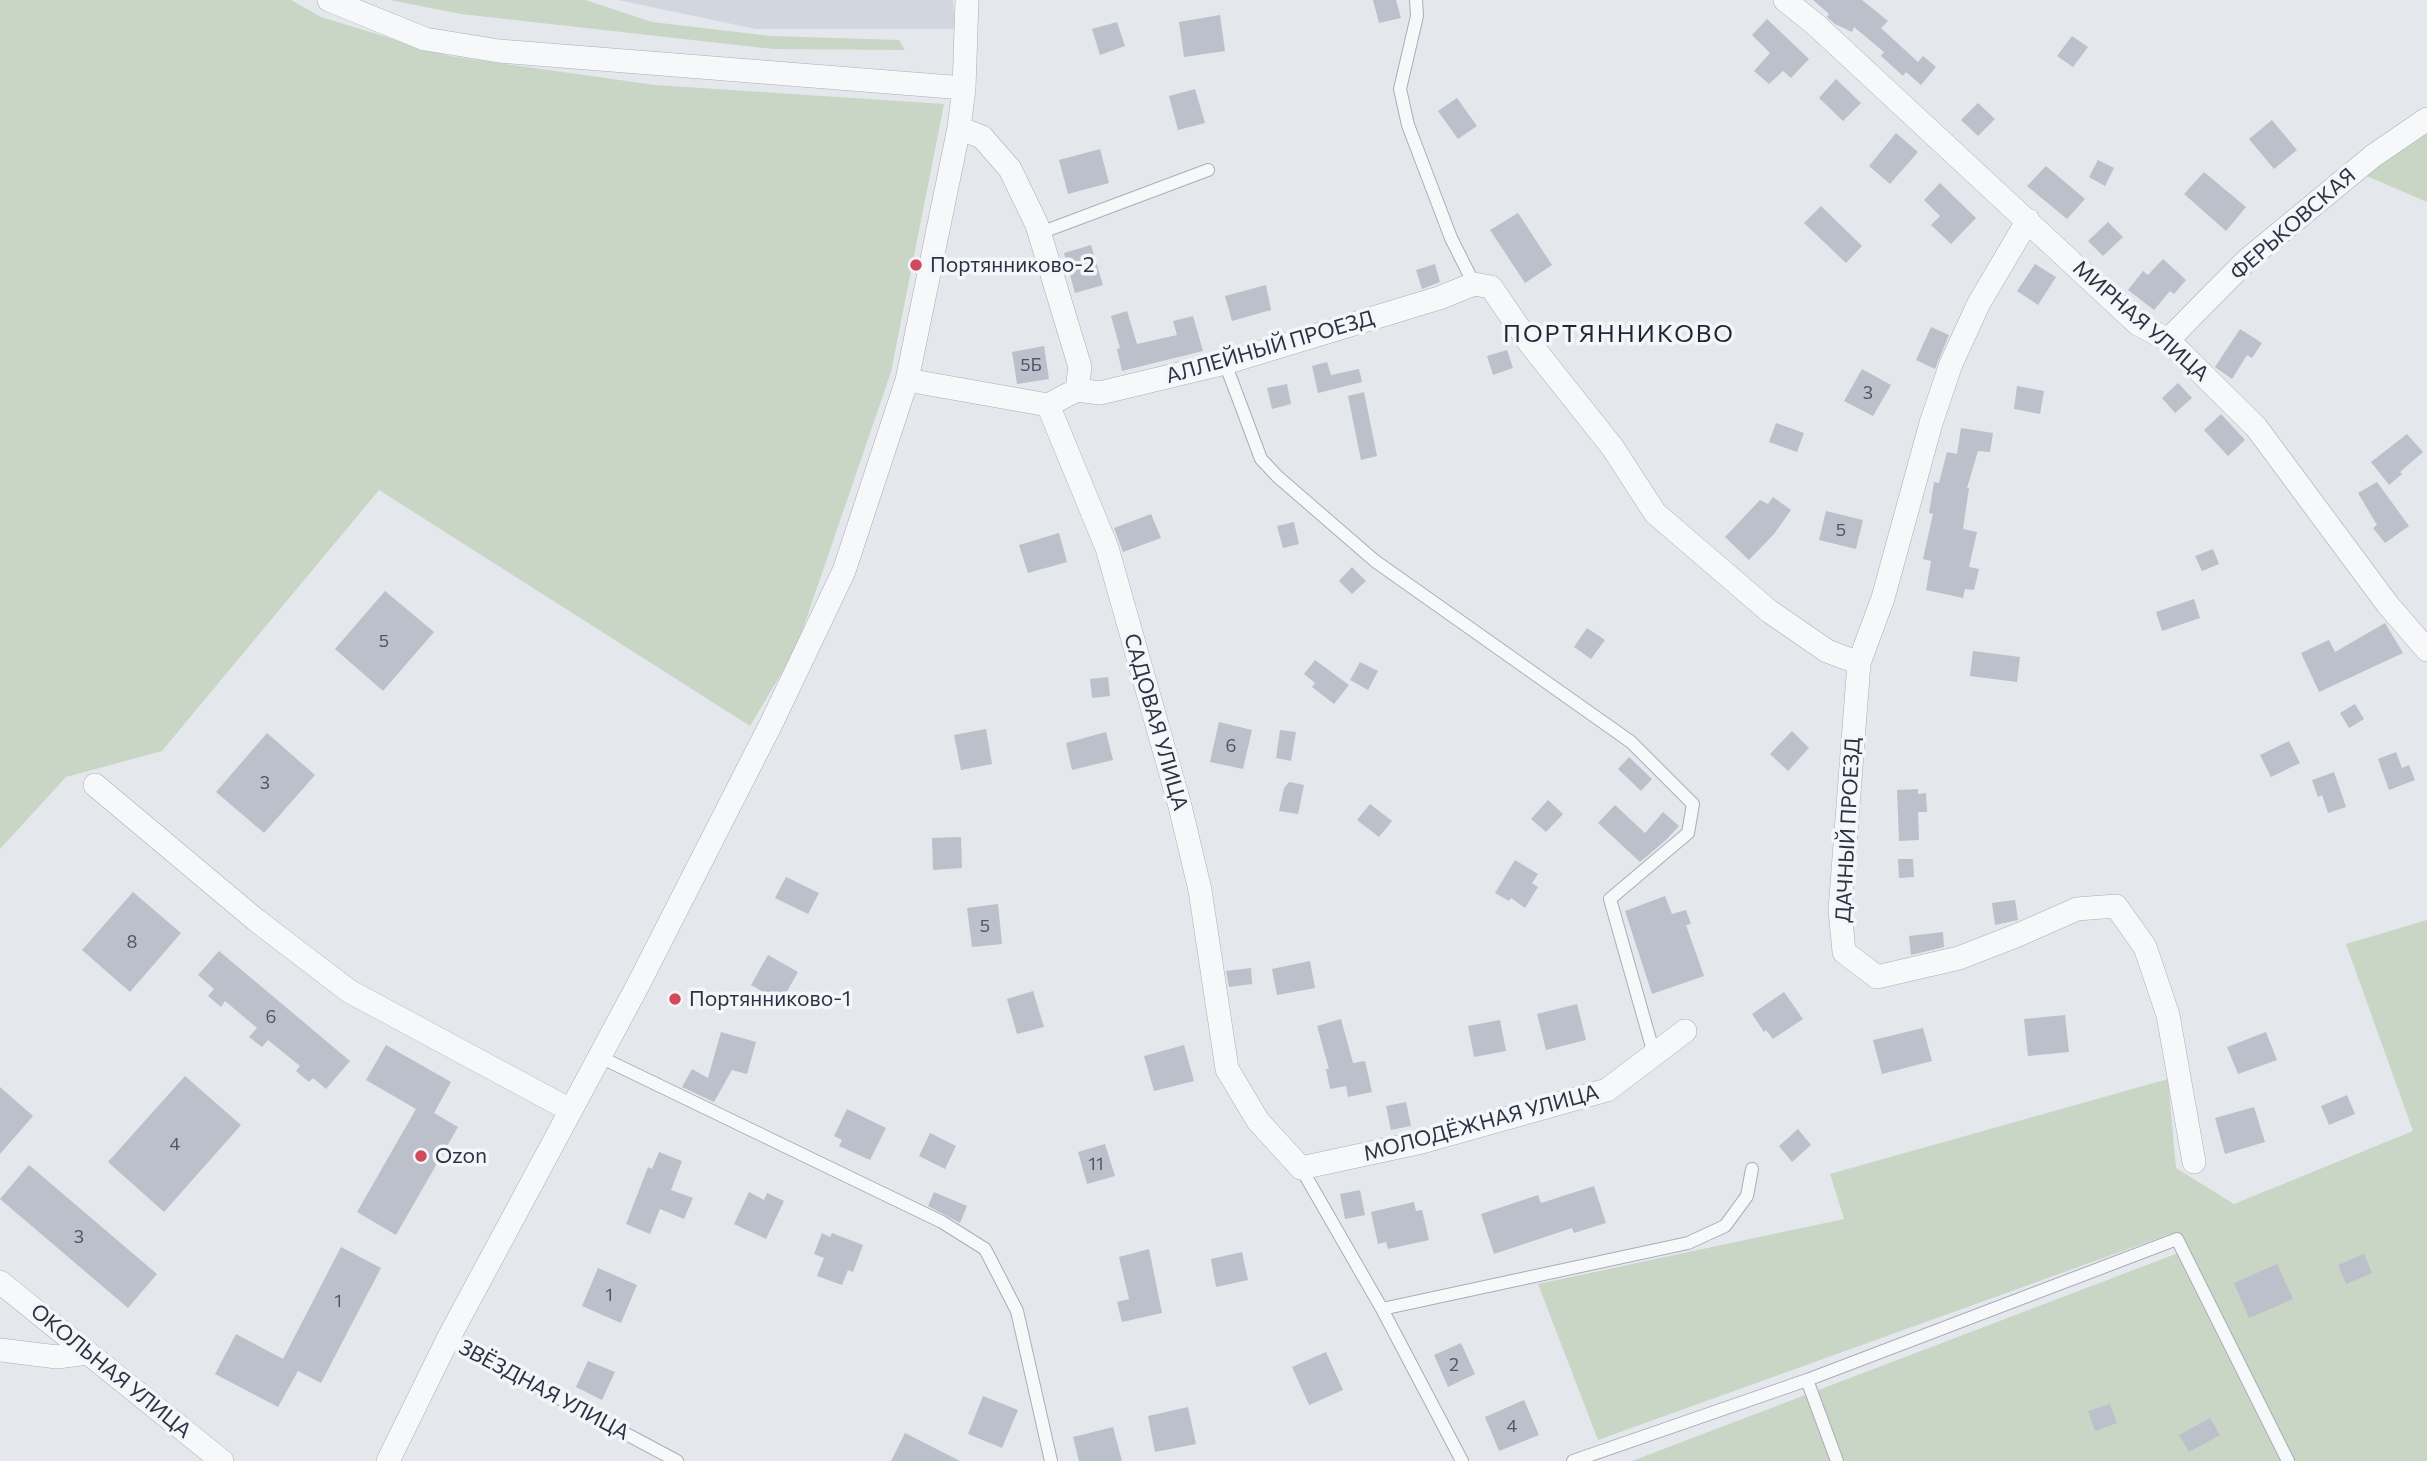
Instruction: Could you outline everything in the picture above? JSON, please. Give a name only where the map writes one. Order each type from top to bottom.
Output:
[{"type":"street","points":[[329,0],[425,39],[499,51],[964,88]]},
{"type":"street","points":[[388,1461],[448,1339],[600,1057],[772,722],[844,571],[906,380],[959,128],[964,88],[967,0]]},
{"type":"street","name":"МИРНАЯ УЛИЦА","points":[[1785,0],[2028,220],[2138,324],[2168,340],[2256,427],[2388,605],[2427,650]]},
{"type":"street","name":"ФЕРЬКОВСКАЯ","points":[[2168,340],[2247,260],[2373,156],[2427,119]]},
{"type":"street","points":[[959,128],[982,136],[1010,169],[1040,233],[1080,367],[1077,390]]},
{"type":"street","name":"ДАЧНЫЙ ПРОЕЗД","points":[[2028,220],[1979,303],[1951,363],[1931,423],[1883,598],[1859,663],[1840,910],[1844,952],[1877,977],[1959,958],[2077,909],[2116,906],[2145,947],[2168,1015],[2194,1162]]},
{"type":"street","points":[[1483,286],[1613,448],[1656,513],[1769,611],[1827,651],[1859,663]]},
{"type":"street","name":"АЛЛЕЙНЫЙ ПРОЕЗД","points":[[1048,405],[1077,390],[1100,393],[1225,363],[1483,286]]},
{"type":"street","points":[[906,380],[1048,405]]},
{"type":"street","name":"САДОВАЯ УЛИЦА","points":[[1048,405],[1107,548],[1180,806],[1199,890],[1227,1069],[1258,1121],[1301,1168]]},
{"type":"street","points":[[94,785],[256,920],[349,991],[570,1110]]},
{"type":"street","name":"МОЛОДЁЖНАЯ УЛИЦА","points":[[1301,1168],[1422,1142],[1607,1090],[1685,1031]]},
{"type":"street","name":"ОКОЛЬНАЯ УЛИЦА","points":[[0,1282],[222,1461]]},
{"type":"street","points":[[0,1350],[57,1357],[88,1353]]},
{"type":"lane","points":[[1416,0],[1417,16],[1400,89],[1408,125],[1451,238],[1483,286]]},
{"type":"lane","points":[[1040,233],[1208,170]]},
{"type":"lane","points":[[1225,363],[1261,459],[1279,477],[1375,561],[1631,742],[1693,804],[1688,833],[1610,899],[1654,1054]]},
{"type":"lane","points":[[600,1057],[942,1222],[985,1249],[1017,1311],[1051,1461]]},
{"type":"lane","points":[[1301,1168],[1382,1309],[1462,1461]]},
{"type":"lane","points":[[1382,1309],[1688,1243],[1725,1226],[1747,1196],[1752,1169]]},
{"type":"lane","points":[[1573,1461],[1807,1380],[2177,1239],[2288,1461]]},
{"type":"lane","name":"ЗВЁЗДНАЯ УЛИЦА","points":[[448,1339],[677,1461]]},
{"type":"lane","points":[[1807,1380],[1837,1461]]},
{"type":"shaded area","points":[[618,0],[953,0],[955,29],[756,29]]},
{"type":"green space","points":[[0,0],[291,0],[321,17],[449,56],[655,85],[944,104],[891,372],[796,649],[750,726],[379,490],[162,751],[66,777],[0,849]]},
{"type":"green space","points":[[390,0],[585,0],[652,22],[771,36],[899,40],[905,50],[773,49],[461,14]]},
{"type":"green space","points":[[2427,124],[2427,202],[2362,174]]},
{"type":"green space","points":[[2427,920],[2427,1461],[1632,1461],[2186,1250],[2178,1234],[2170,1234],[1598,1440],[1538,1284],[1844,1219],[1830,1174],[2168,1079],[2176,1168],[2234,1204],[2413,1131],[2346,944]]},
{"type":"building","points":[[1373,0],[1396,0],[1401,18],[1379,23]]},
{"type":"building","points":[[1813,0],[1862,0],[1888,21],[1881,28],[1918,62],[1923,56],[1936,67],[1921,85],[1906,72],[1903,76],[1881,56],[1884,52],[1854,27],[1852,32],[1835,24],[1827,17],[1829,14]]},
{"type":"building","points":[[1220,15],[1225,51],[1184,57],[1179,22]]},
{"type":"building","points":[[1767,19],[1809,59],[1791,78],[1783,71],[1769,84],[1754,71],[1770,53],[1752,35]]},
{"type":"building","points":[[1117,22],[1125,46],[1100,55],[1092,29]]},
{"type":"building","points":[[2072,36],[2088,47],[2073,67],[2057,56]]},
{"type":"building","points":[[1836,79],[1861,103],[1843,121],[1819,98]]},
{"type":"building","points":[[1195,89],[1205,123],[1178,130],[1169,96]]},
{"type":"building","points":[[1457,98],[1477,126],[1458,139],[1438,111]]},
{"type":"building","points":[[1978,103],[1995,119],[1978,136],[1961,120]]},
{"type":"building","points":[[2272,120],[2297,150],[2274,169],[2249,139]]},
{"type":"building","points":[[1896,133],[1918,152],[1890,184],[1869,166]]},
{"type":"building","points":[[1100,149],[1109,183],[1068,194],[1059,160]]},
{"type":"building","points":[[2098,160],[2114,168],[2105,186],[2089,177]]},
{"type":"building","points":[[2046,166],[2085,199],[2067,219],[2027,186]]},
{"type":"building","points":[[2204,172],[2246,207],[2226,231],[2184,194]]},
{"type":"building","points":[[1940,183],[1976,218],[1951,244],[1931,225],[1940,216],[1924,200]]},
{"type":"building","points":[[1821,206],[1862,246],[1846,263],[1804,223]]},
{"type":"building","points":[[1518,213],[1552,265],[1525,283],[1490,230]]},
{"type":"building","points":[[2108,222],[2123,237],[2103,256],[2088,241]]},
{"type":"building","points":[[1091,245],[1103,285],[1075,293],[1064,253]]},
{"type":"building","points":[[2163,259],[2186,280],[2174,294],[2170,291],[2154,310],[2128,290],[2143,271],[2148,275]]},
{"type":"building","points":[[1435,264],[1440,282],[1422,289],[1416,270]]},
{"type":"building","points":[[2035,264],[2056,277],[2038,305],[2017,291]]},
{"type":"building","points":[[1266,285],[1271,310],[1232,321],[1225,296]]},
{"type":"building","points":[[1127,311],[1137,344],[1177,335],[1173,321],[1193,316],[1203,351],[1122,371],[1117,349],[1120,348],[1111,316]]},
{"type":"building","points":[[1931,327],[1949,335],[1935,369],[1916,360]]},
{"type":"building","points":[[2240,329],[2262,343],[2252,358],[2247,355],[2232,379],[2215,367]]},
{"type":"building","points":[[1044,346],[1049,379],[1017,384],[1012,352]]},
{"type":"building","points":[[1507,350],[1513,368],[1493,375],[1487,356]]},
{"type":"building","points":[[1327,362],[1331,375],[1359,369],[1362,382],[1318,393],[1312,366]]},
{"type":"building","points":[[1862,369],[1891,385],[1873,416],[1844,401]]},
{"type":"building","points":[[2178,383],[2192,398],[2175,413],[2162,398]]},
{"type":"building","points":[[1287,384],[1291,404],[1272,409],[1267,388]]},
{"type":"building","points":[[2017,386],[2044,391],[2040,414],[2014,409]]},
{"type":"building","points":[[1364,392],[1377,456],[1361,460],[1348,396]]},
{"type":"building","points":[[2221,414],[2245,440],[2228,456],[2204,430]]},
{"type":"building","points":[[1776,423],[1804,433],[1797,452],[1769,442]]},
{"type":"building","points":[[1961,428],[1993,433],[1990,452],[1978,451],[1967,488],[1963,529],[1977,532],[1969,567],[1979,569],[1974,590],[1965,589],[1963,598],[1926,590],[1931,561],[1923,559],[1933,514],[1929,513],[1934,482],[1939,483],[1947,452],[1957,454]]},
{"type":"building","points":[[2407,434],[2423,452],[2389,485],[2371,462]]},
{"type":"building","points":[[2377,482],[2409,526],[2385,543],[2373,528],[2377,525],[2358,493]]},
{"type":"building","points":[[1773,497],[1791,510],[1774,534],[1749,560],[1725,537],[1760,500],[1768,504]]},
{"type":"building","points":[[1826,511],[1863,520],[1856,549],[1819,540]]},
{"type":"building","points":[[1151,514],[1161,538],[1123,552],[1114,528]]},
{"type":"building","points":[[1294,522],[1299,544],[1283,548],[1277,526]]},
{"type":"building","points":[[1059,533],[1067,562],[1028,573],[1019,545]]},
{"type":"building","points":[[2213,549],[2219,564],[2202,571],[2195,556]]},
{"type":"building","points":[[1352,567],[1366,581],[1352,594],[1339,581]]},
{"type":"building","points":[[385,591],[434,632],[383,691],[335,649]]},
{"type":"building","points":[[2194,599],[2200,618],[2162,631],[2156,612]]},
{"type":"building","points":[[2385,623],[2403,653],[2319,692],[2301,653],[2329,640],[2335,652]]},
{"type":"building","points":[[1587,628],[1605,640],[1591,659],[1574,647]]},
{"type":"building","points":[[1973,651],[2020,657],[2017,682],[1970,676]]},
{"type":"building","points":[[1315,660],[1349,685],[1334,704],[1312,687],[1315,683],[1304,674]]},
{"type":"building","points":[[1360,662],[1378,671],[1368,690],[1350,680]]},
{"type":"building","points":[[1108,677],[1110,696],[1092,698],[1090,679]]},
{"type":"building","points":[[2355,704],[2364,719],[2349,728],[2340,713]]},
{"type":"building","points":[[1219,722],[1252,730],[1243,769],[1210,762]]},
{"type":"building","points":[[986,729],[992,764],[961,770],[954,735]]},
{"type":"building","points":[[1280,730],[1296,732],[1291,761],[1276,758]]},
{"type":"building","points":[[1792,731],[1809,748],[1788,771],[1770,754]]},
{"type":"building","points":[[1106,732],[1113,760],[1072,770],[1066,743]]},
{"type":"building","points":[[267,733],[315,775],[264,833],[216,792]]},
{"type":"building","points":[[2289,741],[2300,763],[2271,777],[2260,755]]},
{"type":"building","points":[[2396,752],[2402,768],[2409,765],[2415,780],[2389,790],[2378,759]]},
{"type":"building","points":[[1629,757],[1652,779],[1641,791],[1618,769]]},
{"type":"building","points":[[2334,772],[2346,807],[2328,813],[2322,795],[2318,797],[2312,780]]},
{"type":"building","points":[[1289,782],[1304,785],[1298,814],[1279,811],[1284,788]]},
{"type":"building","points":[[1918,789],[1918,794],[1926,793],[1927,812],[1918,812],[1919,840],[1899,841],[1897,790]]},
{"type":"building","points":[[1548,800],[1563,814],[1546,832],[1531,819]]},
{"type":"building","points":[[1370,804],[1392,821],[1379,837],[1357,820]]},
{"type":"building","points":[[1615,805],[1645,833],[1663,812],[1679,826],[1640,862],[1598,823]]},
{"type":"building","points":[[961,837],[962,868],[933,870],[932,838]]},
{"type":"building","points":[[1898,859],[1913,859],[1914,877],[1899,878]]},
{"type":"building","points":[[1515,860],[1538,874],[1532,883],[1538,887],[1525,908],[1511,898],[1509,901],[1495,893]]},
{"type":"building","points":[[786,877],[819,893],[808,914],[775,898]]},
{"type":"building","points":[[133,892],[181,933],[130,992],[82,950]]},
{"type":"building","points":[[1665,896],[1672,914],[1686,910],[1691,924],[1686,925],[1704,976],[1652,994],[1625,911]]},
{"type":"building","points":[[2015,900],[2018,920],[1995,925],[1992,903]]},
{"type":"building","points":[[998,904],[1002,944],[972,947],[967,908]]},
{"type":"building","points":[[1943,932],[1944,947],[1911,955],[1909,936]]},
{"type":"building","points":[[219,951],[350,1061],[326,1089],[313,1078],[309,1082],[296,1071],[300,1066],[268,1040],[262,1047],[249,1037],[257,1028],[225,1001],[221,1007],[208,996],[214,989],[198,975]]},
{"type":"building","points":[[768,955],[798,972],[781,1002],[751,985]]},
{"type":"building","points":[[1310,961],[1315,988],[1277,995],[1272,969]]},
{"type":"building","points":[[1251,968],[1252,984],[1229,987],[1226,971]]},
{"type":"building","points":[[1033,991],[1044,1027],[1017,1034],[1007,999]]},
{"type":"building","points":[[1784,992],[1803,1019],[1773,1039],[1766,1030],[1764,1032],[1752,1014]]},
{"type":"building","points":[[1577,1004],[1586,1040],[1546,1050],[1537,1014]]},
{"type":"building","points":[[2065,1015],[2069,1052],[2028,1056],[2024,1019]]},
{"type":"building","points":[[1341,1019],[1353,1063],[1365,1061],[1372,1092],[1348,1097],[1346,1086],[1330,1089],[1326,1069],[1329,1069],[1317,1026]]},
{"type":"building","points":[[1500,1020],[1506,1051],[1474,1057],[1468,1026]]},
{"type":"building","points":[[1923,1028],[1932,1061],[1882,1074],[1873,1040]]},
{"type":"building","points":[[721,1032],[756,1042],[747,1074],[732,1070],[714,1102],[682,1087],[692,1069],[708,1078]]},
{"type":"building","points":[[2266,1032],[2277,1060],[2238,1074],[2227,1047]]},
{"type":"building","points":[[386,1045],[451,1082],[434,1113],[458,1127],[396,1235],[357,1212],[416,1109],[366,1080]]},
{"type":"building","points":[[1184,1045],[1194,1081],[1154,1091],[1144,1056]]},
{"type":"building","points":[[185,1076],[241,1125],[164,1212],[108,1162]]},
{"type":"building","points":[[0,1087],[33,1116],[0,1154]]},
{"type":"building","points":[[2347,1095],[2355,1114],[2329,1125],[2321,1106]]},
{"type":"building","points":[[1406,1102],[1411,1126],[1391,1130],[1386,1106]]},
{"type":"building","points":[[2254,1107],[2265,1142],[2225,1154],[2215,1118]]},
{"type":"building","points":[[847,1109],[886,1128],[870,1160],[839,1146],[842,1140],[834,1136]]},
{"type":"building","points":[[1798,1129],[1811,1145],[1792,1162],[1779,1146]]},
{"type":"building","points":[[930,1133],[956,1146],[945,1169],[919,1156]]},
{"type":"building","points":[[1105,1144],[1115,1176],[1087,1184],[1078,1152]]},
{"type":"building","points":[[659,1152],[682,1161],[671,1190],[693,1198],[684,1219],[660,1209],[650,1234],[626,1224],[648,1167],[652,1169]]},
{"type":"building","points":[[29,1165],[157,1274],[128,1308],[0,1199]]},
{"type":"building","points":[[1594,1186],[1606,1223],[1574,1233],[1572,1228],[1494,1254],[1481,1214],[1538,1195],[1541,1203]]},
{"type":"building","points":[[1360,1190],[1365,1215],[1345,1219],[1340,1194]]},
{"type":"building","points":[[749,1192],[764,1200],[767,1193],[784,1201],[766,1239],[734,1224]]},
{"type":"building","points":[[934,1192],[967,1206],[960,1223],[928,1206]]},
{"type":"building","points":[[1414,1202],[1416,1211],[1422,1210],[1429,1240],[1388,1249],[1386,1242],[1378,1244],[1371,1212]]},
{"type":"building","points":[[822,1233],[830,1237],[832,1233],[863,1245],[853,1272],[848,1270],[842,1285],[817,1276],[824,1258],[814,1254]]},
{"type":"building","points":[[341,1247],[381,1268],[321,1383],[298,1371],[278,1407],[215,1374],[236,1334],[283,1359]]},
{"type":"building","points":[[1149,1249],[1162,1313],[1122,1322],[1117,1302],[1129,1299],[1119,1257]]},
{"type":"building","points":[[1242,1252],[1248,1280],[1216,1287],[1211,1259]]},
{"type":"building","points":[[2364,1254],[2372,1273],[2346,1284],[2338,1265]]},
{"type":"building","points":[[2277,1264],[2293,1299],[2249,1318],[2234,1283]]},
{"type":"building","points":[[598,1268],[637,1285],[621,1323],[582,1306]]},
{"type":"building","points":[[1461,1343],[1475,1374],[1448,1387],[1434,1355]]},
{"type":"building","points":[[1326,1352],[1343,1390],[1309,1405],[1292,1367]]},
{"type":"building","points":[[588,1361],[615,1372],[602,1400],[576,1387]]},
{"type":"building","points":[[983,1396],[1018,1410],[1002,1448],[968,1434]]},
{"type":"building","points":[[1524,1400],[1539,1435],[1499,1451],[1485,1417]]},
{"type":"building","points":[[2110,1404],[2117,1423],[2095,1431],[2088,1411]]},
{"type":"building","points":[[1188,1407],[1196,1444],[1155,1452],[1148,1416]]},
{"type":"building","points":[[2210,1418],[2220,1435],[2189,1452],[2179,1435]]},
{"type":"building","points":[[1113,1427],[1122,1461],[1079,1461],[1073,1437]]},
{"type":"building","points":[[905,1433],[960,1461],[891,1461]]},
{"type":"place","name":"Портянниково-2","points":[[916,265]]},
{"type":"place","name":"Портянниково-1","points":[[675,999]]},
{"type":"place","name":"Ozon","points":[[421,1156]]},
{"type":"district","name":"ПОРТЯННИКОВО","points":[[1619,334]]}]
